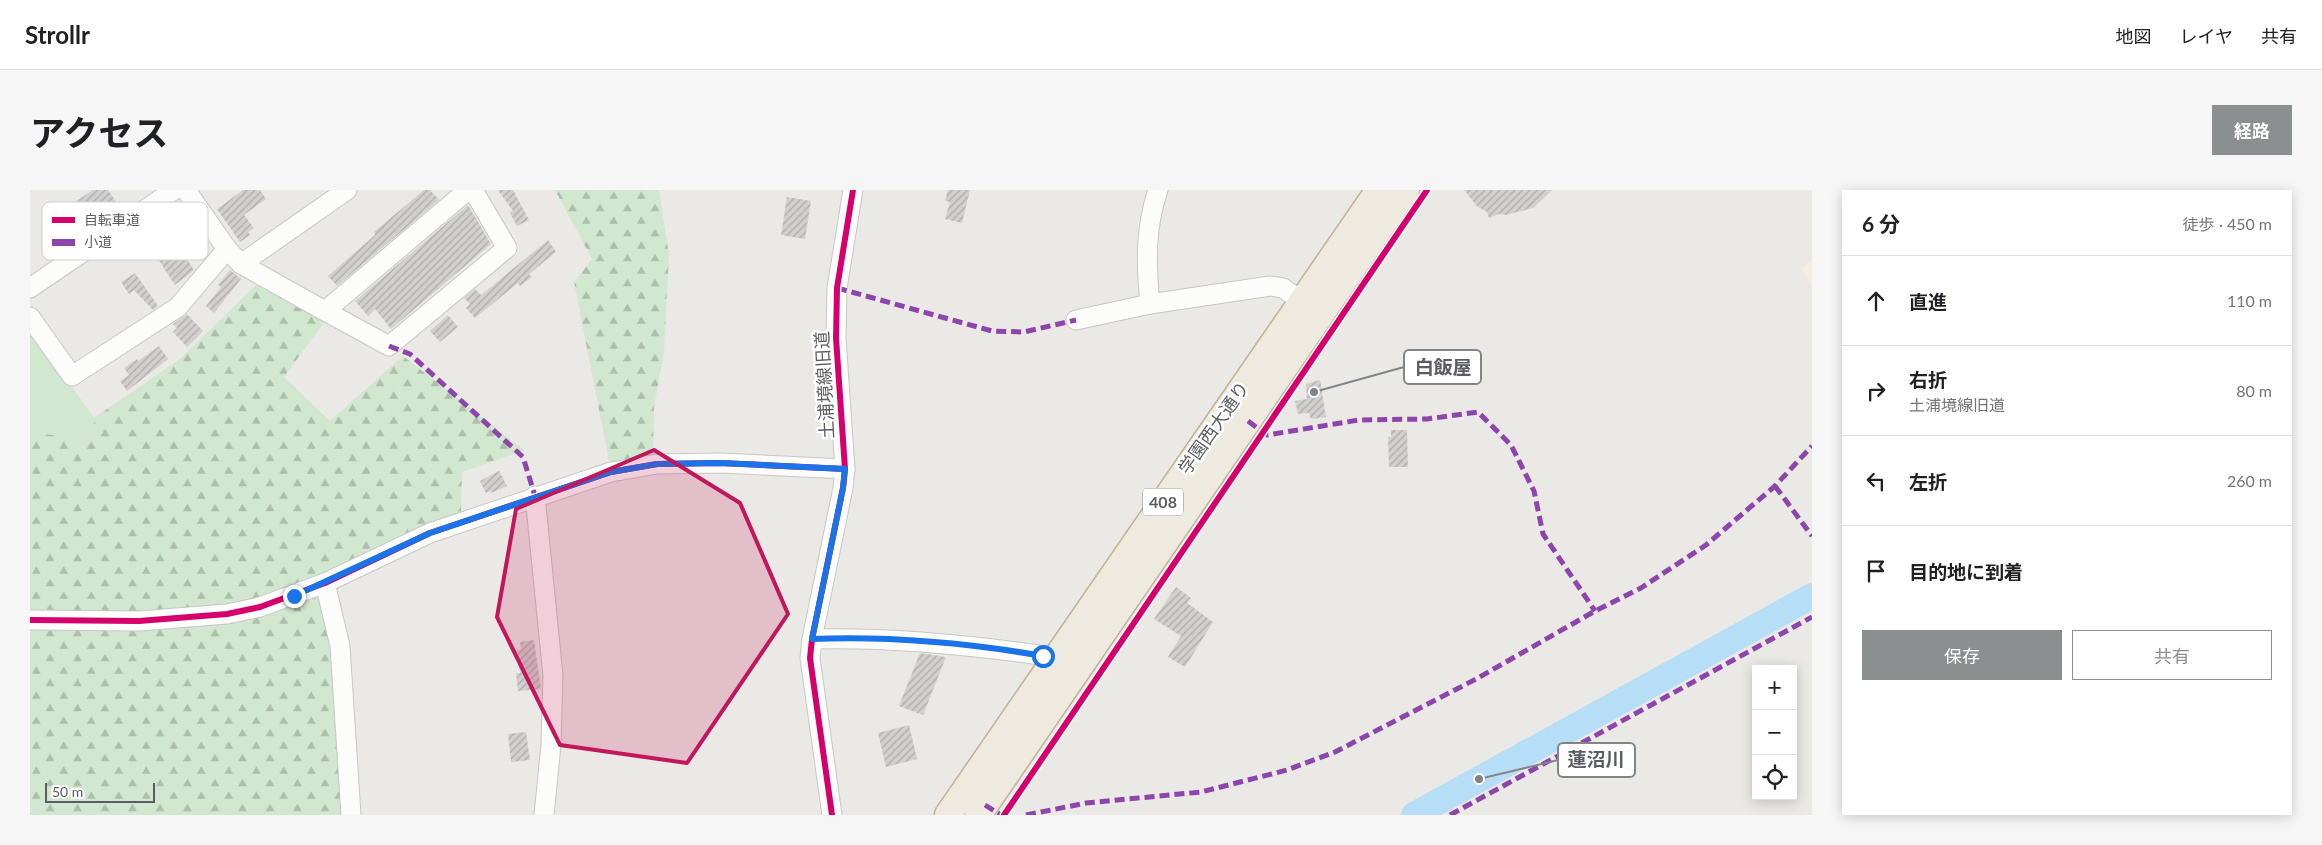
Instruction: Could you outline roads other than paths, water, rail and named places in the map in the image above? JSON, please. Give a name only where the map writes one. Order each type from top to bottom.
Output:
[{"type":"highway","name":"学園西大通り","points":[[948,815],[1379,190]]},
{"type":"highway","name":"学園西大通り","points":[[978,815],[1406,190]]},
{"type":"street","points":[[156,202],[174,190]]},
{"type":"street","points":[[186,190],[194,202]]},
{"type":"street","points":[[240,264],[346,190]]},
{"type":"street","points":[[325,312],[468,190]]},
{"type":"street","points":[[208,222],[240,264],[389,346],[507,248],[473,190]]},
{"type":"street","name":"土浦境線旧道","points":[[832,815],[811,675],[812,639],[843,488],[845,469],[836,338],[837,288],[853,190]]},
{"type":"street","points":[[1150,304],[1146,265],[1150,214],[1158,190]]},
{"type":"street","points":[[30,317],[72,376],[178,307],[227,249]]},
{"type":"street","points":[[30,288],[71,260]]},
{"type":"street","points":[[1076,320],[1150,304],[1270,286],[1283,288],[1301,301]]},
{"type":"street","points":[[30,620],[140,621],[227,614],[260,607],[325,583],[430,533],[534,496],[611,472],[657,464],[720,463],[845,469]]},
{"type":"street","points":[[534,496],[553,676],[551,745],[544,815]]},
{"type":"street","points":[[325,583],[340,646],[352,815]]},
{"type":"street","points":[[812,639],[847,638],[925,642],[1034,654],[1053,661]]},
{"type":"waterway","points":[[1414,815],[1812,596]]},
{"type":"place","name":"白飯屋","points":[[1314,392]]},
{"type":"place","name":"蓮沼川","points":[[1479,779]]}]
